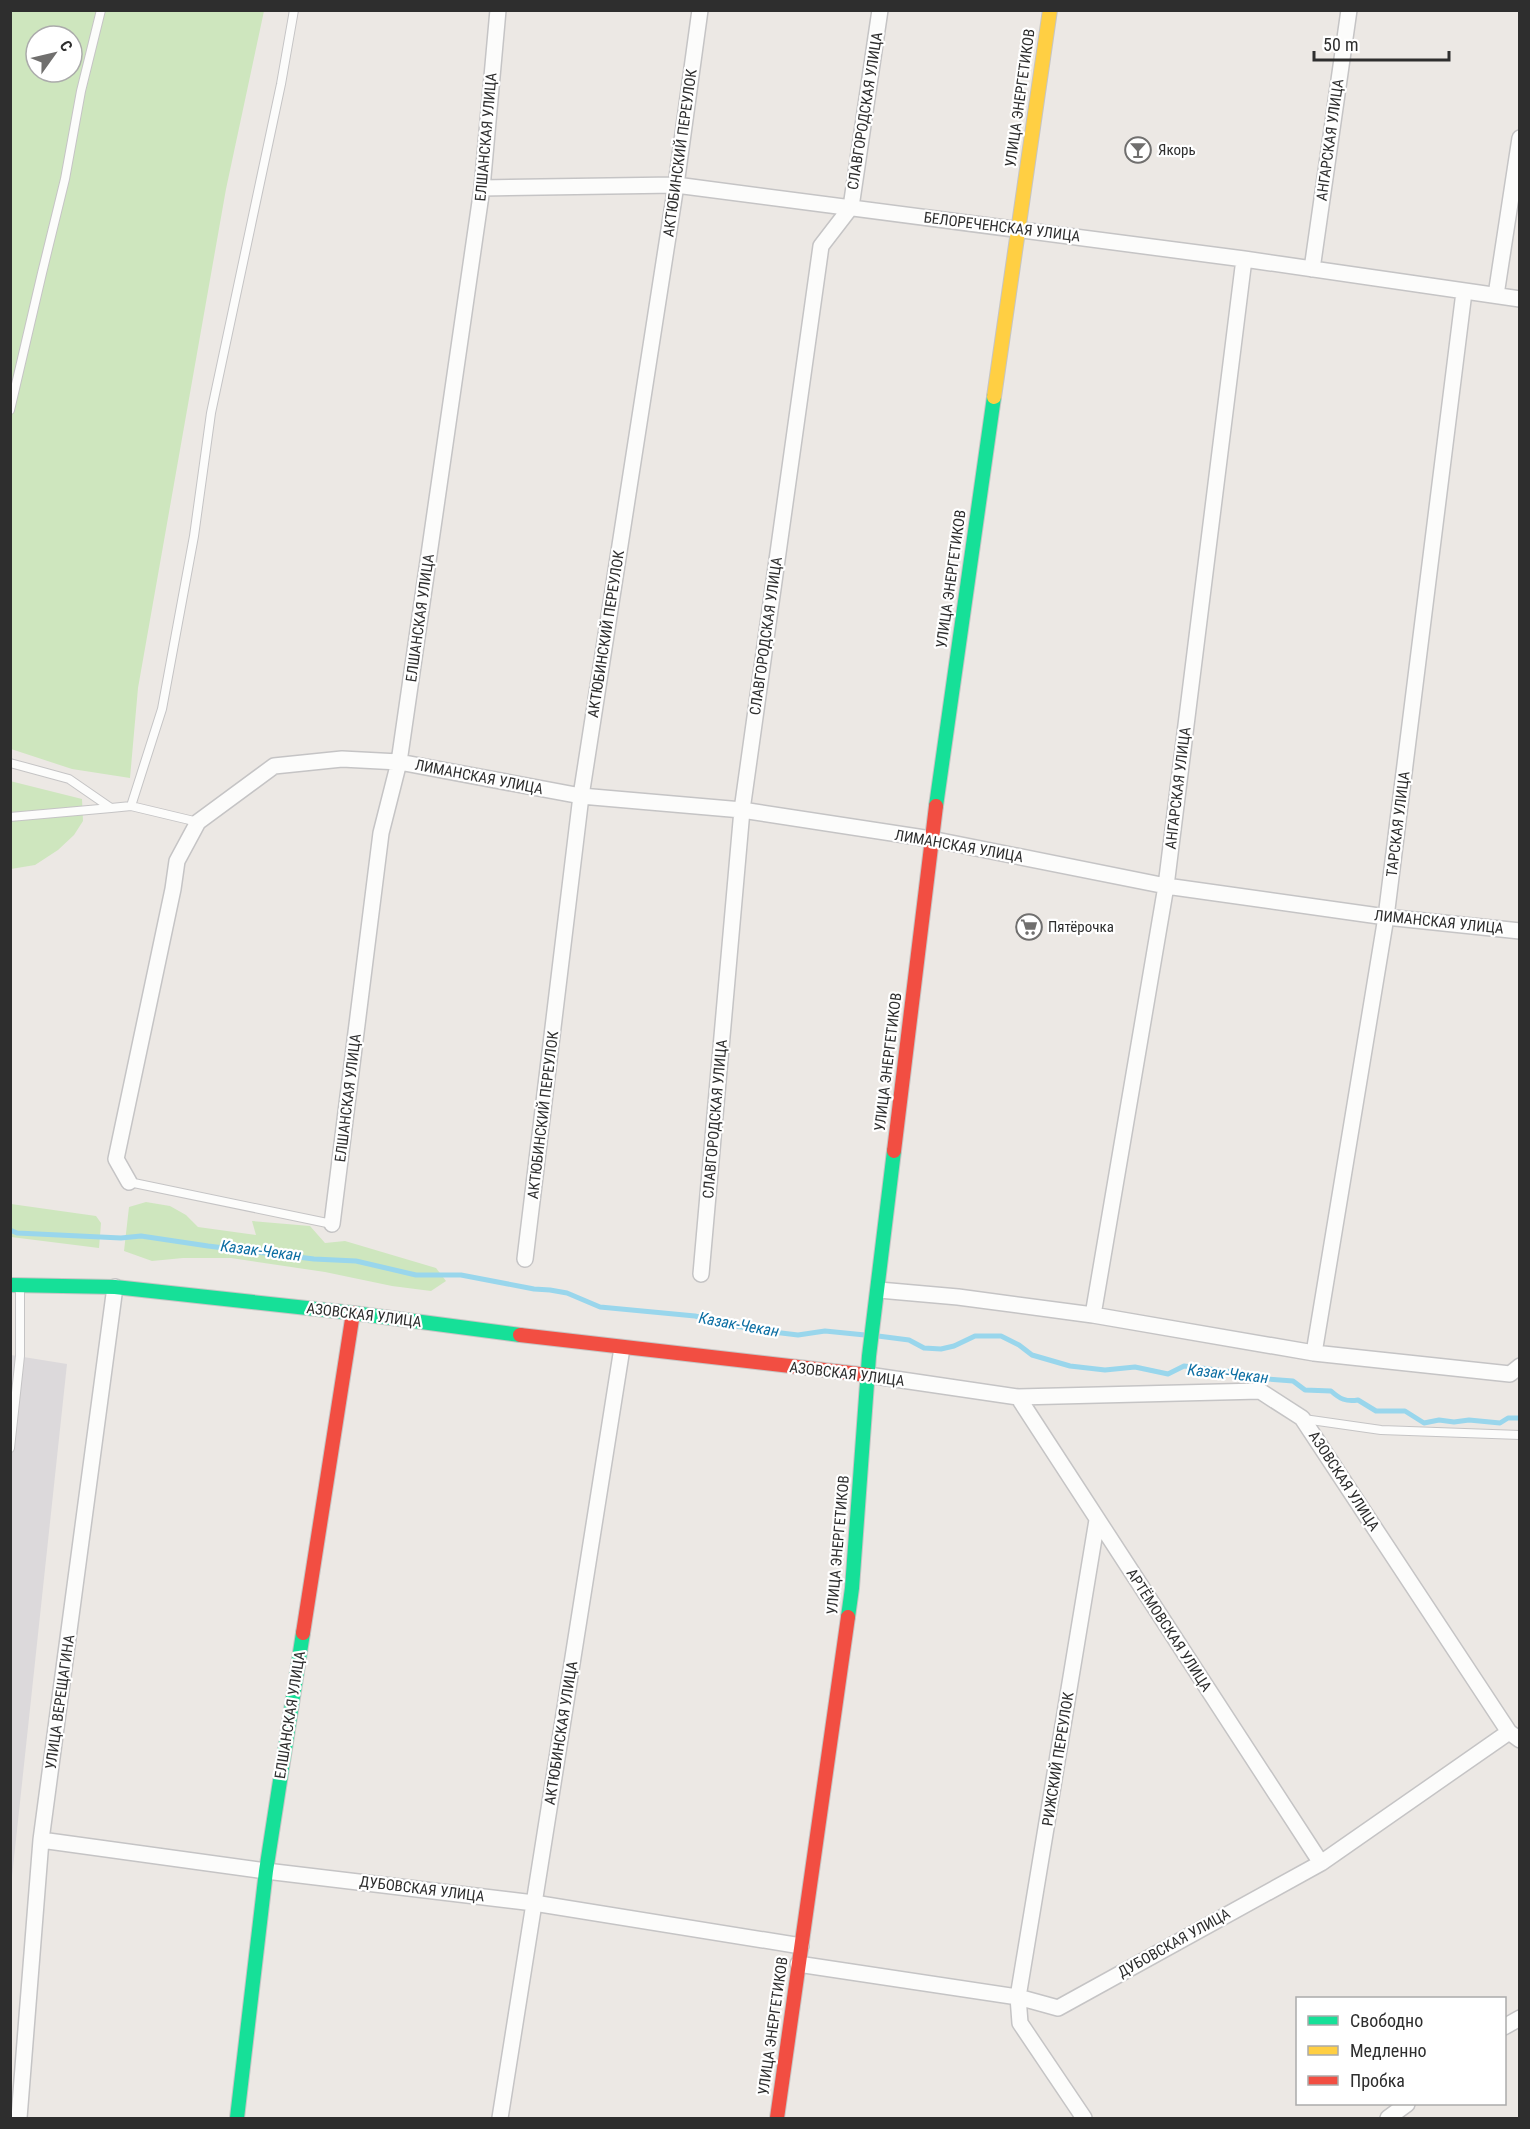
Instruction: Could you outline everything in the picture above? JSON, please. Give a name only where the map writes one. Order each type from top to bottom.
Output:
[{"type":"main road","name":"УЛИЦА ЭНЕРГЕТИКОВ","points":[[777,2118],[852,1588],[869,1356],[877,1308],[931,839],[1050,10]]},
{"type":"main road","name":"АЗОВСКАЯ УЛИЦА","points":[[16,1285],[115,1287],[353,1313],[622,1348],[868,1375]]},
{"type":"main road","name":"ЕЛШАНСКАЯ УЛИЦА","points":[[237,2118],[266,1871],[353,1313]]},
{"type":"street","name":"ЕЛШАНСКАЯ УЛИЦА","points":[[332,1224],[381,833],[399,762],[482,188],[498,10]]},
{"type":"street","name":"АКТЮБИНСКИЙ ПЕРЕУЛОК","points":[[525,1259],[581,796],[676,185],[700,10]]},
{"type":"street","name":"СЛАВГОРОДСКАЯ УЛИЦА","points":[[701,1274],[742,810],[821,246],[851,207],[880,10]]},
{"type":"street","name":"АНГАРСКАЯ УЛИЦА","points":[[1312,269],[1349,10]]},
{"type":"street","points":[[1496,295],[1520,138]]},
{"type":"street","name":"БЕЛОРЕЧЕНСКАЯ УЛИЦА","points":[[482,188],[676,185],[1244,259],[1464,292],[1520,298]]},
{"type":"street","name":"АНГАРСКАЯ УЛИЦА","points":[[1093,1315],[1166,886],[1244,259]]},
{"type":"street","name":"ТАРСКАЯ УЛИЦА","points":[[1314,1353],[1386,917],[1464,292]]},
{"type":"street","name":"ЛИМАНСКАЯ УЛИЦА","points":[[198,822],[274,766],[342,759],[399,762],[581,796],[742,810],[931,839],[1166,886],[1386,917],[1520,931]]},
{"type":"street","points":[[129,1182],[116,1159],[177,861],[198,822]]},
{"type":"street","name":"УЛИЦА ВЕРЕЩАГИНА","points":[[19,2118],[41,1840],[115,1287]]},
{"type":"street","points":[[879,1290],[958,1297],[1093,1315],[1314,1353],[1510,1374],[1520,1366]]},
{"type":"street","name":"АКТЮБИНСКАЯ УЛИЦА","points":[[500,2118],[622,1348]]},
{"type":"street","name":"АЗОВСКАЯ УЛИЦА","points":[[868,1375],[1018,1397],[1260,1391],[1302,1418],[1514,1736]]},
{"type":"street","name":"АРТЁМОВСКАЯ УЛИЦА","points":[[1018,1397],[1321,1863]]},
{"type":"street","name":"РИЖСКИЙ ПЕРЕУЛОК","points":[[1084,2118],[1020,2023],[1018,1998],[1097,1520]]},
{"type":"street","name":"ДУБОВСКАЯ УЛИЦА","points":[[798,1964],[1018,1998],[1058,2007],[1321,1863],[1514,1736]]},
{"type":"street","name":"ДУБОВСКАЯ УЛИЦА","points":[[41,1840],[266,1871],[534,1903],[801,1946]]},
{"type":"street","points":[[1506,2026],[1520,2018]]},
{"type":"street","points":[[1388,2118],[1404,2105]]},
{"type":"lane","points":[[10,410],[65,179],[81,90],[101,10]]},
{"type":"lane","points":[[130,806],[162,709],[194,536],[211,413],[281,84],[294,10]]},
{"type":"lane","points":[[10,763],[69,779],[111,808]]},
{"type":"lane","points":[[10,817],[130,806],[198,822]]},
{"type":"lane","points":[[129,1182],[332,1224]]},
{"type":"lane","points":[[10,1448],[20,1356],[16,1285]]},
{"type":"lane","points":[[10,1335],[20,1335]]},
{"type":"lane","points":[[1302,1418],[1381,1430],[1520,1435]]},
{"type":"shaded area","points":[[11,1355],[67,1364],[11,1886]]},
{"type":"green space","points":[[11,11],[264,11],[226,189],[138,688],[130,778],[72,769],[11,749]]},
{"type":"green space","points":[[10,781],[82,799],[83,821],[74,835],[58,850],[35,865],[11,869]]},
{"type":"green space","points":[[146,1202],[170,1206],[186,1215],[198,1227],[256,1235],[252,1221],[310,1226],[325,1243],[345,1241],[436,1268],[446,1281],[431,1291],[231,1258],[183,1258],[152,1261],[124,1251],[129,1207]]},
{"type":"green space","points":[[11,1204],[96,1216],[101,1223],[99,1248],[11,1237]]},
{"type":"waterway","name":"Казак-Чекан","points":[[10,1230],[17,1233],[121,1238],[141,1236],[314,1259],[356,1261],[416,1275],[461,1275],[567,1293],[600,1307],[695,1316],[735,1326],[798,1335],[825,1331],[865,1335]]},
{"type":"waterway","name":"Казак-Чекан","points":[[878,1336],[909,1340],[924,1348],[941,1349],[954,1346],[975,1336],[1001,1336],[1032,1355],[1070,1366],[1105,1370],[1135,1367],[1168,1374],[1184,1366],[1258,1375],[1268,1379],[1293,1381],[1305,1390],[1331,1391],[1343,1399],[1358,1400],[1376,1411],[1405,1411],[1424,1423],[1439,1420],[1500,1423],[1508,1418],[1520,1418]]},
{"type":"traffic: fast","points":[[936,806],[994,397]]},
{"type":"traffic: fast","points":[[848,1617],[869,1356],[894,1151]]},
{"type":"traffic: fast","points":[[10,1285],[115,1287],[353,1313],[520,1335]]},
{"type":"traffic: fast","points":[[237,2118],[266,1871],[303,1633]]},
{"type":"traffic: slow","points":[[994,397],[1050,10]]},
{"type":"traffic: jam","points":[[894,1151],[936,806]]},
{"type":"traffic: jam","points":[[303,1633],[353,1313]]},
{"type":"traffic: jam","points":[[520,1335],[868,1375]]},
{"type":"traffic: jam","points":[[777,2118],[848,1617]]},
{"type":"place","name":"Якорь","points":[[1138,150]]},
{"type":"place","name":"Пятёрочка","points":[[1029,927]]}]
